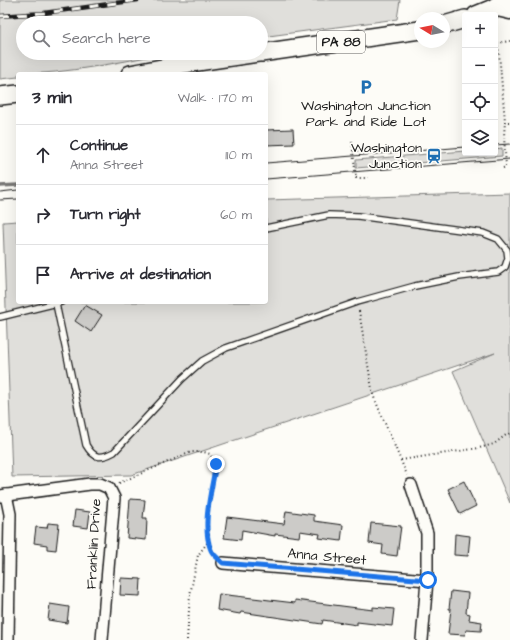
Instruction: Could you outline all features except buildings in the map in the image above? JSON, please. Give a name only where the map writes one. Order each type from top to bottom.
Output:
[{"type":"main road","points":[[482,12],[499,4]]},
{"type":"main road","points":[[450,23],[462,20]]},
{"type":"main road","name":"PA 88","points":[[268,52],[414,31]]},
{"type":"main road","name":"PA 88","points":[[140,72],[212,60]]},
{"type":"main road","points":[[0,96],[16,94]]},
{"type":"street","points":[[499,4],[510,12]]},
{"type":"street","name":"Franklin Drive","points":[[3,495],[90,484],[100,484],[109,488],[114,498],[102,640]]},
{"type":"street","points":[[412,485],[427,533],[428,580],[422,640]]},
{"type":"street","points":[[3,495],[10,514],[8,640]]},
{"type":"street","name":"Anna Street","points":[[223,563],[428,580]]},
{"type":"lane","points":[[58,304],[86,445],[91,453],[97,457],[105,457],[114,452],[182,379],[202,361],[226,348],[357,302],[415,286],[460,277],[498,272],[505,267],[508,258],[507,250],[498,239],[483,233],[358,216],[329,215],[268,228]]},
{"type":"lane","points":[[0,317],[54,304]]},
{"type":"path","points":[[506,167],[499,53],[497,43],[510,41]]},
{"type":"path","points":[[504,122],[510,122]]},
{"type":"path","points":[[500,137],[504,136]]},
{"type":"path","points":[[352,142],[356,178],[368,178]]},
{"type":"path","points":[[353,150],[365,150]]},
{"type":"path","points":[[503,168],[510,167]]},
{"type":"path","points":[[357,302],[373,395],[412,485]]},
{"type":"path","points":[[401,460],[479,448],[494,444],[506,434],[510,433]]},
{"type":"path","points":[[109,488],[191,452],[204,452],[210,454],[216,464],[207,520],[209,542],[212,551],[223,563]]},
{"type":"path","points":[[186,640],[190,595],[198,555],[209,542]]},
{"type":"shaded area","points":[[0,0],[400,0],[397,19],[268,36],[268,16],[16,16],[16,60],[130,60],[55,72],[16,72],[16,77],[0,79]]},
{"type":"shaded area","points":[[502,148],[502,156],[356,168],[356,160],[462,151],[462,156],[498,156],[498,149]]},
{"type":"shaded area","points":[[510,193],[510,503],[453,371],[495,353],[131,475],[12,477],[3,222],[16,221],[16,304],[268,304],[268,200]]},
{"type":"waterway","points":[[0,186],[16,185]]},
{"type":"tram line","points":[[498,145],[510,144]]},
{"type":"tram line","points":[[268,163],[462,147]]},
{"type":"tram line","points":[[268,179],[510,159]]},
{"type":"tram line","points":[[0,192],[16,190]]},
{"type":"tram line","points":[[0,200],[16,199]]},
{"type":"railway","points":[[0,16],[44,13],[138,0]]},
{"type":"place","name":"Washington Junction Park and Ride Lot","points":[[366,87]]},
{"type":"place","name":"Washington Junction","points":[[434,156]]},
{"type":"route","points":[[216,464],[207,520],[209,542],[212,551],[223,563],[428,580]]}]
